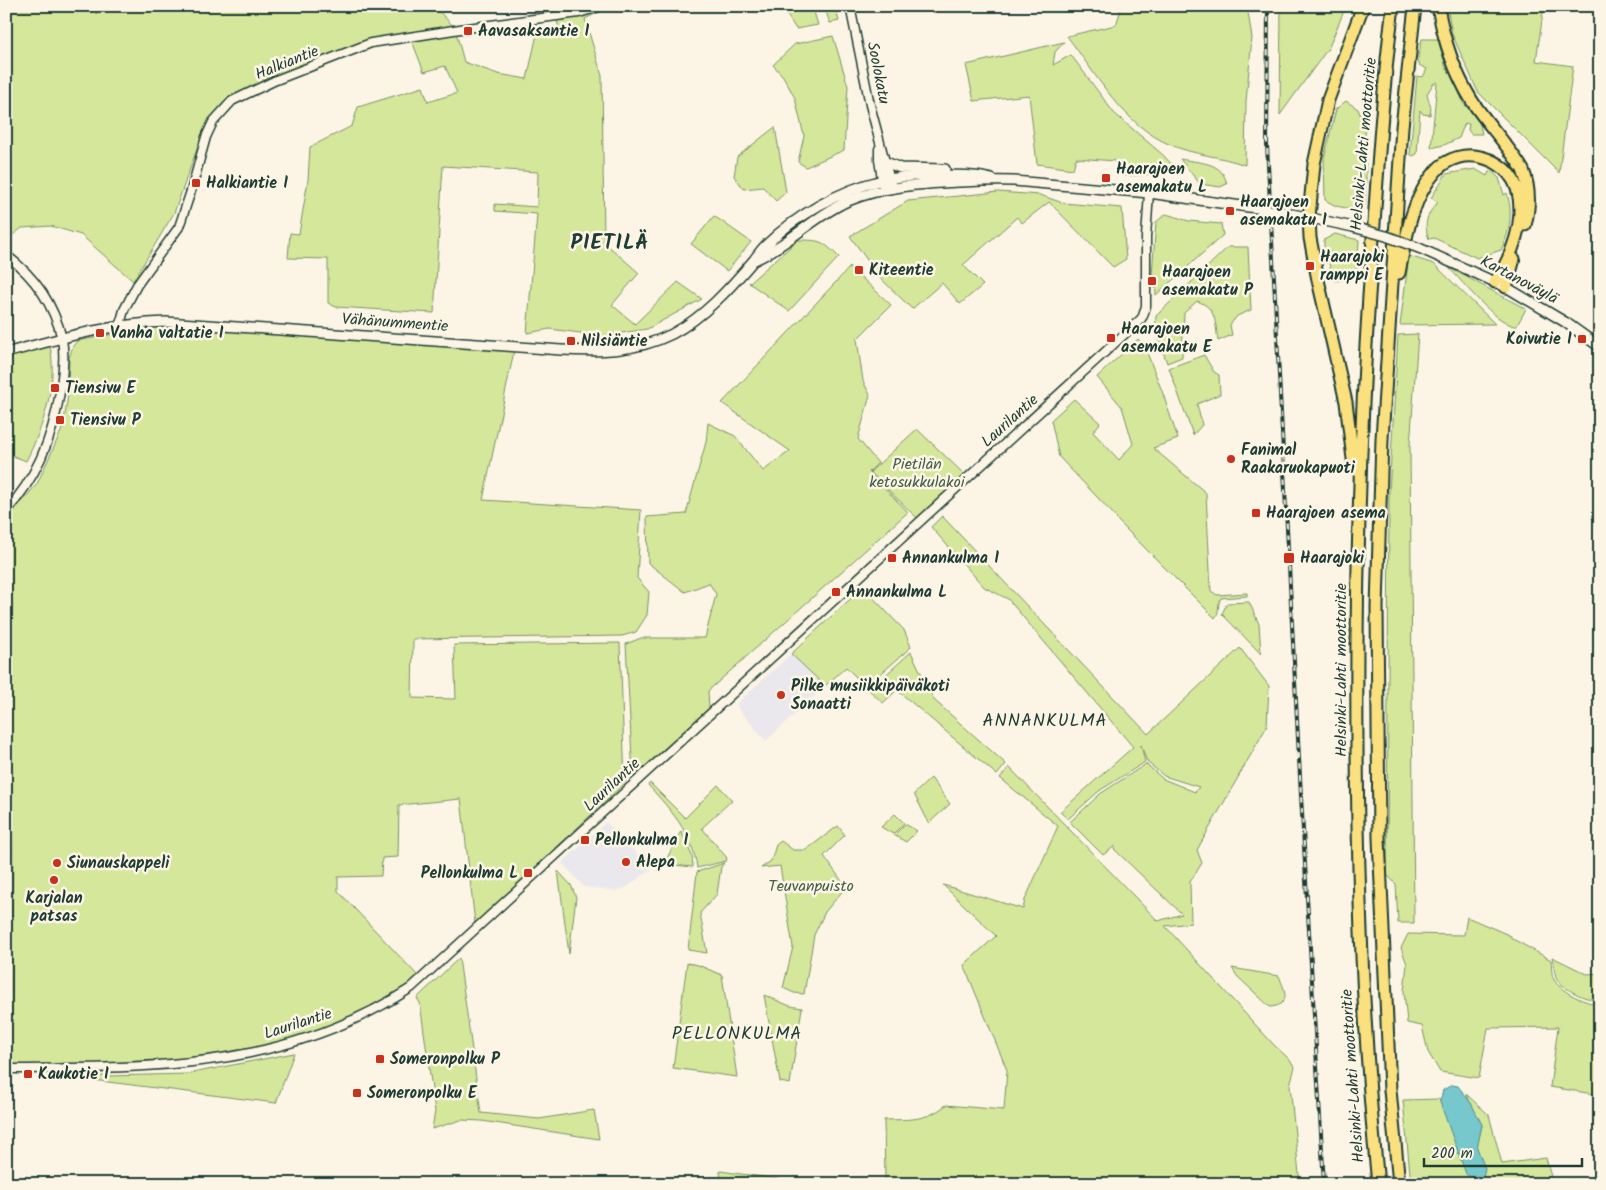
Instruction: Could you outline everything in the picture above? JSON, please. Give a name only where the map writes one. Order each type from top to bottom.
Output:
[{"type":"highway","points":[[1358,515],[1346,402],[1318,280],[1310,238],[1309,217],[1314,164],[1328,100],[1363,6]]},
{"type":"highway","name":"Helsinki-Lahti moottoritie","points":[[1378,1184],[1368,1073],[1362,974],[1358,860],[1356,631],[1361,431],[1380,127],[1393,6]]},
{"type":"highway","points":[[1399,1184],[1390,1090],[1379,838],[1377,607],[1382,439],[1402,128],[1415,6]]},
{"type":"highway","points":[[1438,6],[1451,56],[1461,80],[1473,101],[1517,160],[1528,183],[1529,197],[1526,222],[1500,284]]},
{"type":"highway","points":[[1388,357],[1398,279],[1409,221],[1422,192],[1436,170],[1457,157],[1479,156],[1491,160],[1501,166],[1507,173],[1518,192],[1520,212],[1517,230],[1500,284]]},
{"type":"main road","points":[[886,162],[900,168],[954,170],[979,176]]},
{"type":"main road","name":"Vähänummentie","points":[[6,353],[120,325],[166,322],[560,350],[619,350],[655,341],[685,327],[714,303],[754,260],[770,253],[800,230],[848,201],[887,184],[927,175],[979,176],[992,179]]},
{"type":"main road","name":"Vähänummentie","points":[[887,184],[992,179],[1149,193],[1263,208],[1309,217],[1386,236],[1419,248]]},
{"type":"main road","name":"Kartanoväylä","points":[[1419,248],[1500,284],[1565,322],[1600,347]]},
{"type":"street","name":"Halkiantie","points":[[120,325],[124,310],[136,285],[179,227],[206,137],[213,122],[232,101],[276,80],[371,43],[579,13],[602,6]]},
{"type":"street","name":"Soolokatu","points":[[850,6],[879,145],[886,162],[887,184]]},
{"type":"street","name":"Soolokatu","points":[[879,145],[879,160],[887,184]]},
{"type":"street","name":"Laurilantie","points":[[6,1069],[129,1068],[209,1061],[273,1048],[318,1035],[371,1012],[411,988],[1141,319],[1146,306],[1146,237],[1149,193]]},
{"type":"street","points":[[6,255],[24,268],[42,291],[62,338],[64,352],[58,405],[51,435],[31,477],[15,502],[6,511]]},
{"type":"shaded area","name":"Pilke musiikkipäiväkoti Sonaatti","points":[[791,654],[825,686],[766,741],[738,709],[737,703]]},
{"type":"shaded area","points":[[606,822],[652,869],[627,887],[617,891],[584,887],[562,863]]},
{"type":"green space","points":[[6,6],[99,6],[96,14],[101,6],[434,6],[454,27],[377,40],[273,76],[230,100],[206,124],[174,213],[133,281],[81,235],[51,226],[22,228],[6,240]]},
{"type":"green space","points":[[554,6],[611,6],[585,19],[602,76],[604,242],[639,273],[612,305],[635,324],[678,282],[702,299],[647,329],[603,336],[550,329],[527,333],[537,214],[495,211],[495,204],[537,207],[538,172],[443,166],[434,313],[336,307],[328,303],[328,259],[288,258],[290,233],[299,234],[308,180],[310,147],[352,126],[358,107],[423,87],[428,102],[457,93],[445,66],[424,72],[412,41],[456,32],[464,62],[498,74],[527,79],[537,34],[559,30]]},
{"type":"green space","points":[[781,6],[835,6],[839,21],[830,23],[825,9],[814,12],[818,25],[796,29]]},
{"type":"green space","points":[[1122,6],[1247,6],[1252,38],[1246,101],[1245,165],[1171,145],[1139,125],[1112,98],[1067,36],[1116,25]]},
{"type":"green space","points":[[1281,6],[1346,6],[1329,47],[1280,115]]},
{"type":"green space","points":[[1447,6],[1544,6],[1536,61],[1573,66],[1559,173],[1478,92],[1452,34]]},
{"type":"green space","points":[[833,36],[848,86],[844,150],[806,167],[798,162],[804,136],[795,98],[783,76],[773,65],[795,44]]},
{"type":"green space","points":[[1422,39],[1438,39],[1446,68],[1454,75],[1463,103],[1479,120],[1482,134],[1471,134],[1468,130],[1469,124],[1465,123],[1459,138],[1444,145],[1431,148],[1437,82],[1433,84],[1427,94],[1431,108],[1430,115],[1423,114],[1420,110],[1417,154],[1413,156],[1410,154],[1417,76],[1423,77],[1427,69],[1419,65],[1418,56]]},
{"type":"green space","points":[[1064,42],[1055,52],[1053,65],[1071,55],[1114,113],[1163,155],[1176,169],[1159,174],[1123,176],[1115,161],[1076,158],[1073,169],[1037,164],[1029,95],[974,101],[966,65]]},
{"type":"green space","points":[[1346,101],[1358,109],[1365,127],[1365,203],[1361,211],[1336,206],[1325,200],[1324,158],[1336,109]]},
{"type":"green space","points":[[775,127],[786,192],[776,201],[763,187],[744,189],[734,176],[737,157]]},
{"type":"green space","points":[[1180,159],[1209,164],[1215,167],[1224,176],[1227,184],[1220,187],[1200,184]]},
{"type":"green space","points":[[1475,169],[1487,176],[1490,170],[1499,178],[1504,195],[1507,193],[1510,207],[1507,236],[1501,250],[1477,258],[1434,238],[1429,239],[1426,228],[1427,219],[1438,202],[1431,198],[1446,174]]},
{"type":"green space","points":[[998,192],[1040,195],[1063,203],[1122,208],[1126,259],[1113,267],[1049,202],[1022,223],[1017,217],[963,265],[983,285],[960,304],[942,283],[912,309],[869,267],[870,264],[850,236],[908,201]]},
{"type":"green space","points":[[1166,214],[1189,221],[1221,224],[1223,235],[1156,295],[1155,281],[1152,275],[1156,222]]},
{"type":"green space","points":[[714,216],[751,242],[727,271],[691,244]]},
{"type":"green space","points":[[1335,234],[1359,240],[1357,274],[1345,272],[1342,280],[1334,281],[1328,260],[1335,261],[1336,255],[1324,248],[1324,240]]},
{"type":"green space","points":[[798,240],[821,242],[839,257],[789,311],[749,283]]},
{"type":"green space","points":[[1228,247],[1248,247],[1251,310],[1237,316],[1230,325],[1232,335],[1218,341],[1212,312],[1204,304],[1197,301],[1184,313],[1182,357],[1167,363],[1155,330],[1156,316]]},
{"type":"green space","points":[[1409,256],[1434,264],[1495,324],[1400,325]]},
{"type":"green space","points":[[850,267],[891,305],[857,339],[863,381],[870,395],[858,439],[878,463],[869,472],[908,512],[708,691],[709,708],[633,777],[626,644],[641,638],[705,638],[716,594],[709,583],[685,592],[648,563],[647,517],[686,514],[706,442],[708,423],[735,436],[763,471],[790,451],[722,403]]},
{"type":"green space","points":[[1448,267],[1526,309],[1516,327],[1497,317],[1489,310]]},
{"type":"green space","points":[[167,326],[514,351],[483,500],[641,510],[637,578],[649,592],[647,615],[636,632],[622,636],[413,639],[412,698],[456,699],[454,645],[620,643],[625,783],[475,924],[461,799],[399,805],[398,857],[382,858],[381,876],[338,877],[338,891],[419,977],[423,978],[371,1012],[318,1035],[209,1061],[9,1069],[13,848],[12,819],[6,809],[6,520],[37,484],[63,427],[68,395],[69,358],[77,341],[114,334],[124,329]]},
{"type":"green space","points":[[1418,334],[1410,446],[1414,923],[1398,923],[1396,884],[1387,875],[1389,493],[1398,335]]},
{"type":"green space","points":[[1138,339],[1144,345],[1178,439],[1153,448],[1206,493],[1211,591],[1217,595],[1247,593],[1247,596],[1221,598],[1215,618],[1116,519],[1059,457],[1051,420],[1074,399],[1100,423],[1093,432],[1119,460],[1133,444],[1122,407],[1097,377]]},
{"type":"green space","points":[[50,346],[52,375],[47,405],[38,434],[26,461],[6,453],[6,358]]},
{"type":"green space","points":[[1204,355],[1214,372],[1219,375],[1220,394],[1197,404],[1202,425],[1193,435],[1169,368]]},
{"type":"green space","name":"Pietilän ketosukkulakoi","points":[[917,429],[965,475],[917,518],[870,472]]},
{"type":"green space","points":[[942,516],[1148,734],[1240,648],[1269,686],[1267,726],[1197,850],[1202,863],[1190,882],[1191,923],[1165,926],[1295,1067],[1290,1085],[1300,1184],[900,1184],[885,1181],[884,1120],[923,1117],[946,1105],[1004,1110],[1007,1070],[964,965],[996,936],[943,885],[1023,909],[1025,900],[1058,826],[1000,778],[1009,767],[1158,921],[1182,914],[1114,849],[1115,846],[1103,855],[1070,822],[1100,794],[1146,764],[1163,779],[1195,792],[1199,787],[1164,776],[1147,762],[1141,745],[1145,762],[1099,791],[1068,819],[1060,812],[1133,747],[1008,599],[984,587],[931,527]]},
{"type":"green space","points":[[863,587],[904,630],[911,647],[866,687],[846,667],[825,686],[791,654]]},
{"type":"green space","points":[[1249,602],[1259,624],[1261,654],[1222,614],[1227,603]]},
{"type":"green space","points":[[911,652],[934,700],[1006,764],[997,775],[897,690],[883,703],[869,690]]},
{"type":"green space","points":[[931,778],[950,804],[929,823],[914,794]]},
{"type":"green space","points":[[650,783],[685,818],[718,785],[732,800],[702,828],[727,858],[726,861],[697,868],[695,856],[686,833],[648,785]]},
{"type":"green space","points":[[895,814],[904,823],[893,834],[881,827]]},
{"type":"green space","points":[[905,824],[917,831],[906,842],[894,835]]},
{"type":"green space","name":"Teuvanpuisto","points":[[838,826],[845,835],[824,856],[846,887],[825,912],[814,935],[804,994],[794,993],[783,988],[793,947],[780,866],[761,868],[771,861],[776,845],[781,841],[793,850],[806,850]]},
{"type":"green space","points":[[681,831],[692,856],[693,867],[664,864]]},
{"type":"green space","points":[[724,863],[721,867],[717,894],[700,913],[707,953],[688,950],[697,872]]},
{"type":"green space","points":[[558,871],[571,885],[576,897],[569,954]]},
{"type":"green space","points":[[1467,917],[1511,936],[1511,938],[1551,960],[1552,976],[1558,985],[1575,997],[1600,1005],[1600,1095],[1550,1087],[1558,1027],[1488,1028],[1479,1078],[1440,1072],[1428,1052],[1422,1026],[1407,1023],[1404,991],[1407,964],[1401,948],[1408,934],[1464,935]]},
{"type":"green space","points":[[1552,957],[1587,974],[1600,973],[1600,1001],[1588,999],[1563,986],[1556,977]]},
{"type":"green space","points":[[459,958],[481,1113],[539,1119],[594,1110],[599,1139],[482,1121],[461,1120],[432,1129],[435,1111],[420,1003],[417,998]]},
{"type":"green space","points":[[687,963],[698,965],[722,975],[737,1077],[673,1068]]},
{"type":"green space","points":[[1232,968],[1279,976],[1285,992],[1284,1000],[1277,1006],[1270,1007],[1237,976]]},
{"type":"green space","points":[[764,995],[790,1006],[802,1008],[790,1084],[780,1082]]},
{"type":"green space","points":[[294,1053],[276,1103],[68,1077],[187,1074]]},
{"type":"green space","points":[[1466,1094],[1489,1115],[1502,1164],[1546,1158],[1553,1184],[1411,1184],[1403,1100],[1439,1099],[1466,1173],[1483,1177],[1484,1168],[1477,1148],[1482,1125]]},
{"type":"green space","points":[[720,1171],[806,1183],[721,1184]]},
{"type":"water","points":[[1452,1085],[1458,1086],[1471,1103],[1482,1125],[1477,1148],[1485,1168],[1483,1177],[1474,1180],[1466,1174],[1440,1102],[1443,1090]]},
{"type":"railway","points":[[1268,6],[1267,145],[1301,796],[1324,1184]]},
{"type":"place","name":"Aavasaksantie I","points":[[468,31]]},
{"type":"place","name":"Haarajoen asemakatu L","points":[[1106,178]]},
{"type":"place","name":"Halkiantie I","points":[[196,183]]},
{"type":"place","name":"Haarajoen asemakatu I","points":[[1230,211]]},
{"type":"place","name":"Haarajoki ramppi E","points":[[1310,266]]},
{"type":"place","name":"Kiteentie","points":[[859,270]]},
{"type":"place","name":"Haarajoen asemakatu P","points":[[1152,281]]},
{"type":"place","name":"Vanha valtatie I","points":[[100,333]]},
{"type":"place","name":"Haarajoen asemakatu E","points":[[1111,338]]},
{"type":"place","name":"Koivutie I","points":[[1582,339]]},
{"type":"place","name":"Nilsiäntie","points":[[571,341]]},
{"type":"place","name":"Tiensivu E","points":[[55,388]]},
{"type":"place","name":"Tiensivu P","points":[[60,420]]},
{"type":"place","name":"Fanimal Raakaruokapuoti","points":[[1231,459]]},
{"type":"place","name":"Haarajoen asema","points":[[1256,513]]},
{"type":"place","name":"Annankulma I","points":[[892,558]]},
{"type":"place","name":"Haarajoki","points":[[1289,558]]},
{"type":"place","name":"Annankulma L","points":[[836,592]]},
{"type":"place","name":"Pilke musiikkipäiväkoti Sonaatti","points":[[781,695]]},
{"type":"place","name":"Pellonkulma I","points":[[585,840]]},
{"type":"place","name":"Alepa","points":[[626,862]]},
{"type":"place","name":"Siunauskappeli","points":[[57,863]]},
{"type":"place","name":"Pellonkulma L","points":[[528,873]]},
{"type":"place","name":"Karjalan patsas","points":[[54,880]]},
{"type":"place","name":"Someronpolku P","points":[[380,1059]]},
{"type":"place","name":"Kaukotie I","points":[[28,1074]]},
{"type":"place","name":"Someronpolku E","points":[[357,1093]]},
{"type":"district","name":"PIETILÄ","points":[[610,243]]},
{"type":"district","name":"ANNANKULMA","points":[[1045,721]]},
{"type":"district","name":"PELLONKULMA","points":[[737,1034]]}]
